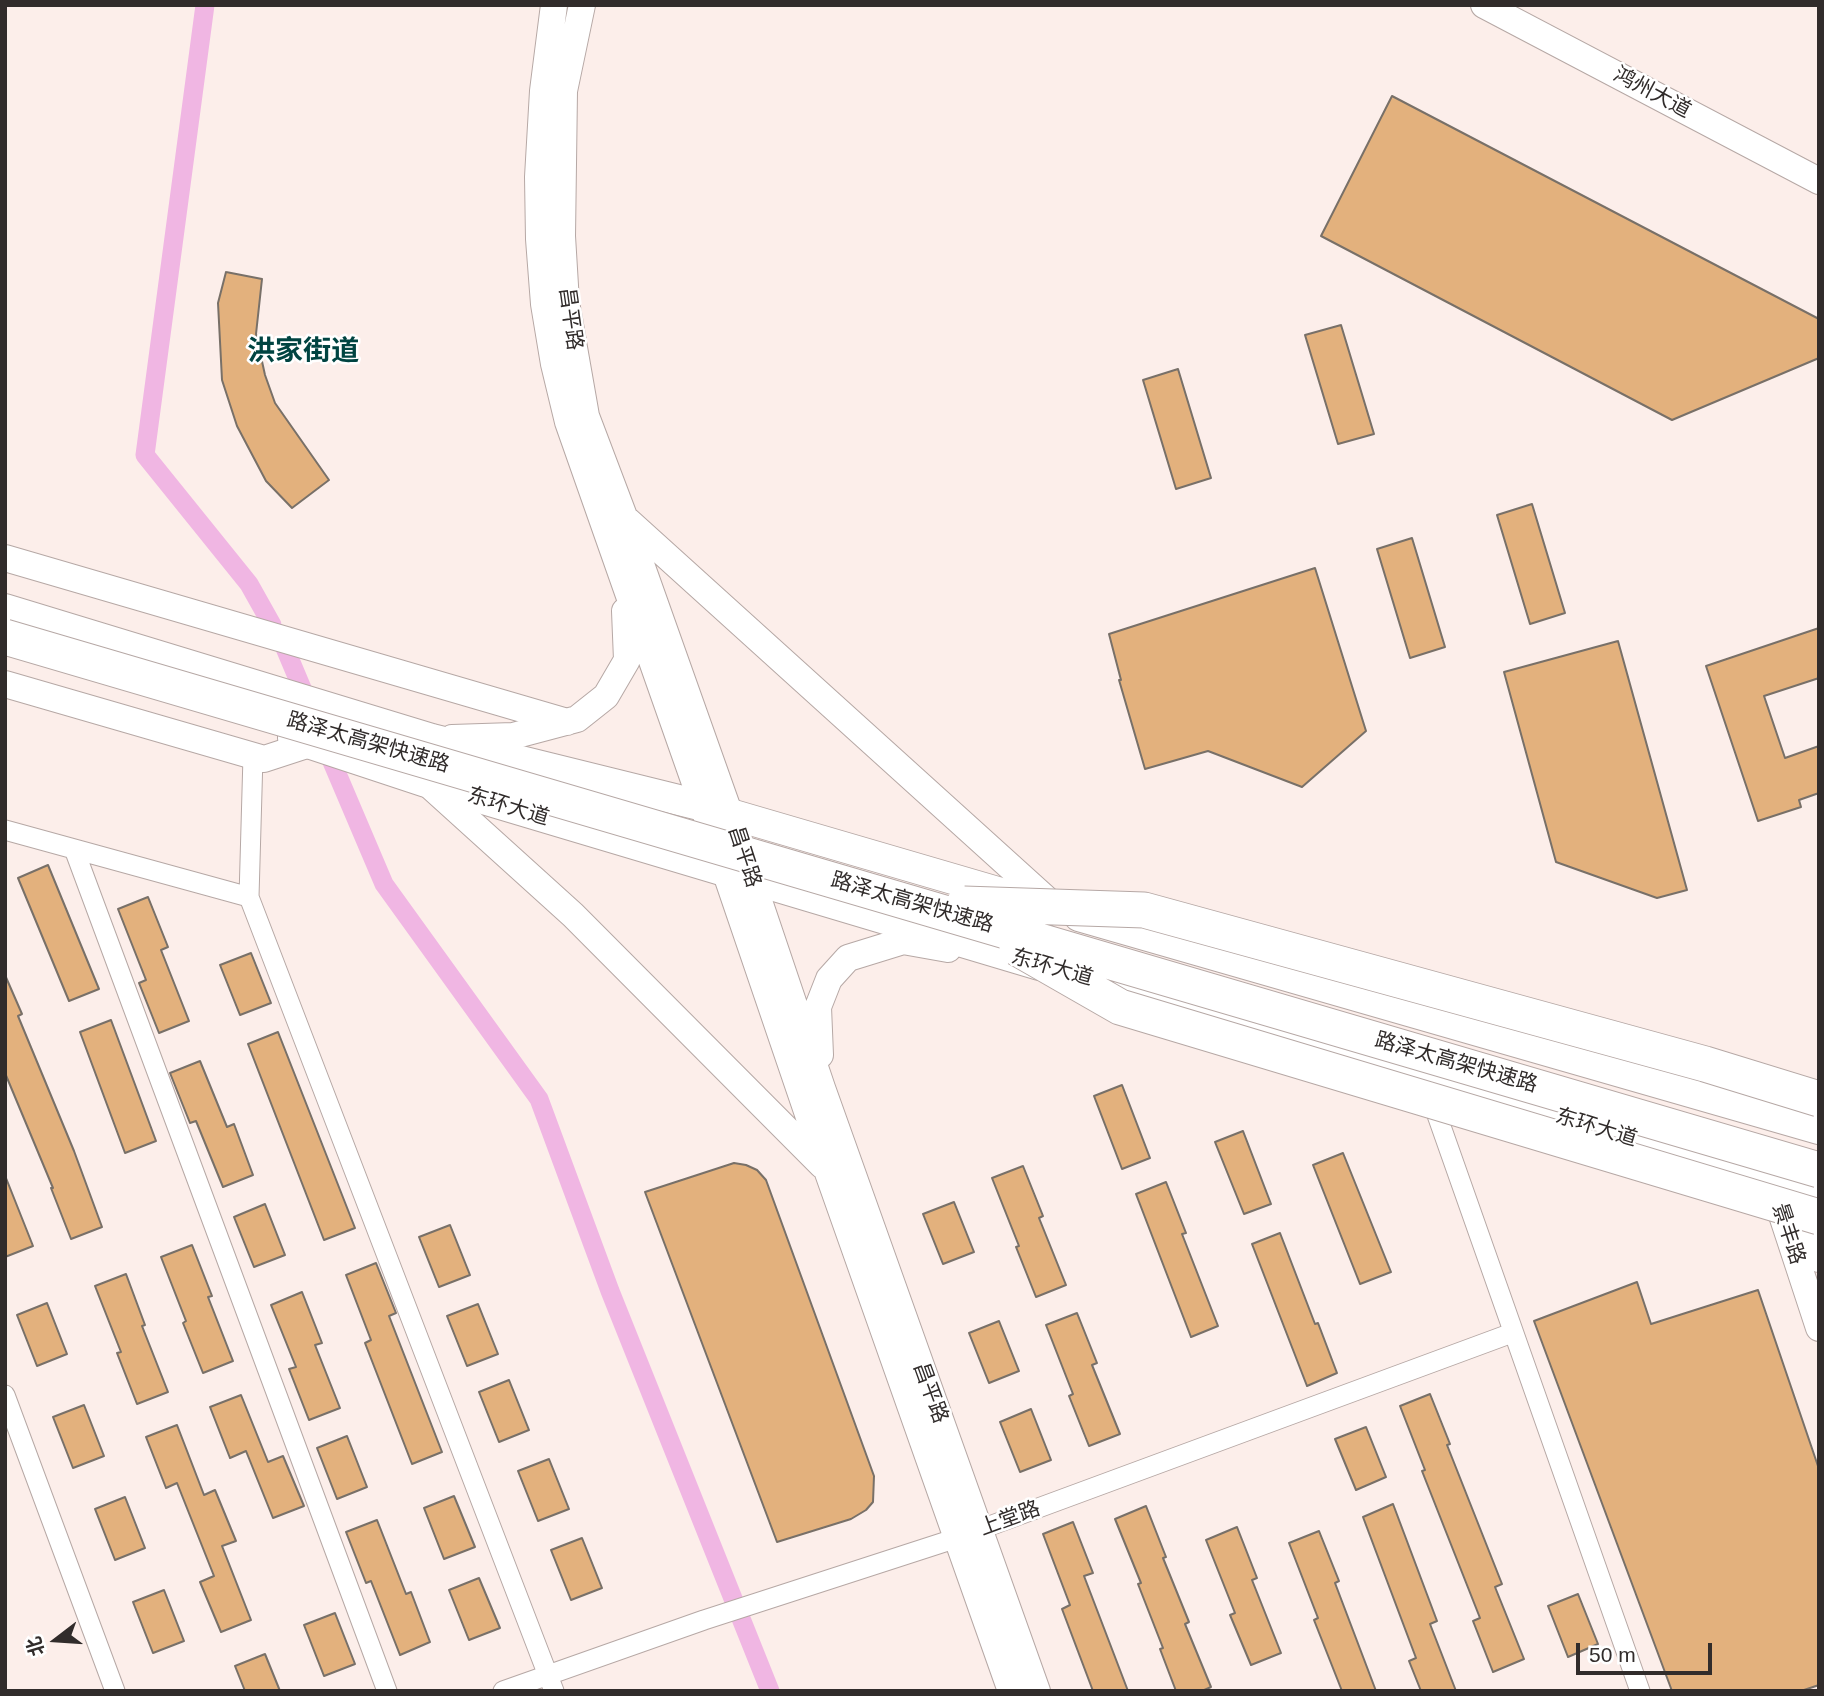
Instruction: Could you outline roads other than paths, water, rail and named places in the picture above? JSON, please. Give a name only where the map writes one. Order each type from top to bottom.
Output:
[{"type":"highway","name":"路泽太高架快速路","points":[[5,620],[965,911],[1800,1182]]},
{"type":"highway","name":"路泽太高架快速路","points":[[5,637],[1819,1152]]},
{"type":"highway","points":[[965,911],[1144,910],[1705,1064],[1819,1099]]},
{"type":"highway","points":[[965,911],[1120,1007],[1819,1217]]},
{"type":"main road","name":"昌平路","points":[[554,5],[542,90],[538,177],[544,304],[554,365],[568,422],[616,525]]},
{"type":"main road","name":"昌平路","points":[[582,5],[564,91],[562,236],[566,302],[586,416],[616,525],[717,810],[827,1170],[968,1534],[1037,1691]]},
{"type":"main road","name":"鸿州大道","points":[[1484,5],[1819,181]]},
{"type":"main road","points":[[432,739],[513,736],[577,719],[606,696],[628,660],[627,619],[616,525]]},
{"type":"main road","points":[[616,525],[1057,909]]},
{"type":"main road","points":[[5,558],[567,722]]},
{"type":"main road","points":[[5,608],[432,739],[717,810],[1819,1129]]},
{"type":"main road","name":"东环大道","points":[[5,651],[215,713],[426,782],[1047,967],[1800,1182]]},
{"type":"main road","points":[[5,684],[264,759],[310,744]]},
{"type":"main road","points":[[426,782],[573,915],[827,1170]]},
{"type":"main road","name":"昌平路","points":[[737,875],[822,1088],[968,1534],[1011,1691]]},
{"type":"main road","points":[[822,1088],[818,1007],[829,979],[848,958],[903,942],[1047,967]]},
{"type":"main road","name":"景丰路","points":[[1800,1182],[1819,1259]]},
{"type":"main road","name":"景丰路","points":[[1800,1182],[1819,1328]]},
{"type":"street","points":[[253,756],[249,897],[551,1683]]},
{"type":"street","points":[[5,830],[249,897]]},
{"type":"street","points":[[74,849],[387,1691]]},
{"type":"street","points":[[1423,1076],[1640,1691]]},
{"type":"street","name":"上堂路","points":[[503,1691],[551,1683],[704,1620],[968,1534],[1512,1333]]},
{"type":"street","points":[[5,1395],[115,1691]]},
{"type":"waterway","points":[[205,5],[145,455],[249,584],[272,625]]},
{"type":"waterway","points":[[285,648],[309,705]]},
{"type":"waterway","points":[[324,743],[384,884],[539,1099],[610,1291],[770,1691]]},
{"type":"district","name":"洪家街道","points":[[303,352]]}]
